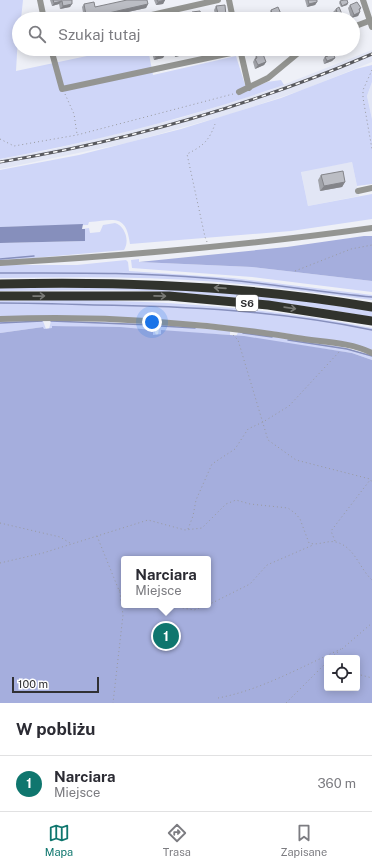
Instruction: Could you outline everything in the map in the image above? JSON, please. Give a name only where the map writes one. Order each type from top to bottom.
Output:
[{"type":"highway","name":"S6","points":[[0,284],[93,282],[200,286],[298,295],[372,307]]},
{"type":"highway","name":"S6","points":[[0,296],[169,296],[268,305],[372,321]]},
{"type":"street","points":[[40,0],[43,12]]},
{"type":"street","points":[[165,12],[218,0]]},
{"type":"street","points":[[229,0],[232,12]]},
{"type":"street","points":[[360,26],[371,24],[363,0]]},
{"type":"street","points":[[53,56],[62,89],[213,56]]},
{"type":"street","points":[[241,56],[249,88]]},
{"type":"street","points":[[239,92],[268,78],[295,56]]},
{"type":"street","points":[[358,191],[372,188]]},
{"type":"street","points":[[0,263],[85,259],[372,228]]},
{"type":"street","points":[[0,319],[69,318],[208,325],[349,346],[372,352]]},
{"type":"path","points":[[372,70],[364,90],[363,98],[372,150]]},
{"type":"path","points":[[62,89],[74,114],[77,135]]},
{"type":"path","points":[[0,138],[14,146],[77,135],[239,92]]},
{"type":"path","points":[[207,247],[207,241],[187,154],[202,146],[211,134],[215,124]]},
{"type":"path","points":[[294,270],[351,249],[372,245]]},
{"type":"path","points":[[233,335],[238,340],[268,440],[296,460],[370,479],[372,482]]},
{"type":"path","points":[[187,530],[194,516],[196,500],[212,464],[235,449],[248,429],[263,422],[289,406],[339,352]]},
{"type":"path","points":[[335,542],[331,531],[370,479]]},
{"type":"path","points":[[0,563],[43,554],[97,535],[117,531],[148,520],[187,530],[202,528],[226,504],[236,500],[250,504],[288,508],[296,514],[300,520],[306,539],[309,543],[314,544]]},
{"type":"path","points":[[0,523],[60,536],[71,544]]},
{"type":"path","points":[[97,535],[119,590],[121,602]]},
{"type":"path","points":[[211,603],[250,584],[267,565],[314,544],[335,542],[348,547],[372,580]]},
{"type":"path","points":[[113,703],[123,615],[122,608]]},
{"type":"path","points":[[183,608],[194,610],[199,608]]},
{"type":"path","points":[[334,655],[372,624]]},
{"type":"path","points":[[218,698],[236,695],[253,689],[341,649]]},
{"type":"path","points":[[286,703],[324,665]]},
{"type":"path","points":[[360,675],[372,678]]},
{"type":"shaded area","points":[[0,0],[23,0],[22,12],[12,12],[12,56],[17,56],[16,71],[87,56],[149,56],[153,75],[236,56],[247,91],[267,82],[281,80],[284,85],[179,118],[108,136],[0,159]]},
{"type":"shaded area","points":[[372,50],[372,62],[305,89],[231,114],[127,143],[0,169],[0,159],[50,150],[177,119],[270,90],[360,56]]},
{"type":"shaded area","points":[[372,65],[372,82],[367,96],[372,119],[372,184],[357,186],[352,162],[301,172],[308,206],[372,194],[372,219],[291,231],[130,244],[128,234],[122,223],[112,220],[89,222],[88,225],[0,227],[0,170],[79,155],[181,129],[281,98],[356,69]]},
{"type":"shaded area","points":[[372,82],[372,119],[367,96]]},
{"type":"shaded area","points":[[352,162],[359,196],[308,206],[301,171]]},
{"type":"shaded area","points":[[115,223],[124,230],[126,234],[127,242],[124,250],[0,261],[0,243],[85,241],[85,229],[82,229],[89,228],[90,233],[100,232],[103,225]]},
{"type":"shaded area","points":[[83,224],[82,229],[85,229],[85,241],[0,243],[0,227]]},
{"type":"shaded area","points":[[372,236],[372,281],[252,267],[139,262],[287,247]]},
{"type":"shaded area","points":[[139,259],[139,262],[252,267],[372,281],[372,292],[252,277],[132,268],[131,260]]},
{"type":"shaded area","points":[[126,260],[128,262],[129,271],[233,278],[372,295],[372,300],[257,286],[191,280],[109,277],[0,278],[0,265],[77,265]]},
{"type":"shaded area","points":[[106,287],[198,290],[298,300],[372,311],[372,317],[270,302],[167,292],[84,290],[0,291],[0,288]]},
{"type":"shaded area","points":[[68,300],[144,302],[221,307],[297,315],[334,321],[372,328],[372,350],[284,333],[199,322],[0,317],[0,301]]},
{"type":"shaded area","points":[[0,321],[43,321],[46,329],[44,330],[43,327],[0,333]]},
{"type":"shaded area","points":[[51,321],[152,324],[156,335],[153,335],[152,330],[57,326],[49,329]]},
{"type":"shaded area","points":[[163,325],[230,331],[230,335],[161,331],[161,334],[158,335],[159,327]]},
{"type":"shaded area","points":[[52,326],[120,327],[153,330],[153,335],[161,334],[161,330],[244,336],[352,353],[372,360],[372,703],[0,703],[0,333],[43,327],[44,329],[52,328]]},
{"type":"shaded area","points":[[239,331],[343,347],[372,356],[372,360],[352,353],[236,336]]},
{"type":"building","points":[[53,0],[72,0],[72,4],[63,6],[62,1],[54,3]]},
{"type":"building","points":[[127,0],[147,0],[148,4],[113,12],[85,12],[84,4],[94,2],[95,7]]},
{"type":"building","points":[[308,0],[317,0],[317,2],[309,4]]},
{"type":"building","points":[[347,0],[348,3],[342,6],[340,1]]},
{"type":"building","points":[[357,2],[361,8],[359,9],[360,12],[353,12],[350,5]]},
{"type":"building","points":[[225,5],[226,12],[218,12],[216,6]]},
{"type":"building","points":[[278,7],[280,12],[272,12],[271,10]]},
{"type":"building","points":[[339,7],[341,12],[337,12],[336,9]]},
{"type":"building","points":[[256,56],[264,56],[266,62],[258,65],[255,59],[257,58]]},
{"type":"building","points":[[334,56],[335,58],[327,61],[325,57]]},
{"type":"building","points":[[343,171],[345,182],[324,186],[321,175]]},
{"type":"waterway","points":[[0,259],[34,256]]},
{"type":"waterway","points":[[0,273],[103,273],[180,276],[248,282],[372,297]]},
{"type":"waterway","points":[[0,303],[199,308],[303,318],[372,330]]},
{"type":"waterway","points":[[0,323],[42,321]]},
{"type":"waterway","points":[[51,321],[152,325]]},
{"type":"waterway","points":[[161,326],[195,328]]},
{"type":"waterway","points":[[243,333],[272,337]]},
{"type":"waterway","points":[[288,340],[347,349],[372,356]]},
{"type":"railway","points":[[0,162],[95,143],[189,119],[282,89],[372,54]]},
{"type":"place","name":"Narciara","points":[[166,636]]}]
